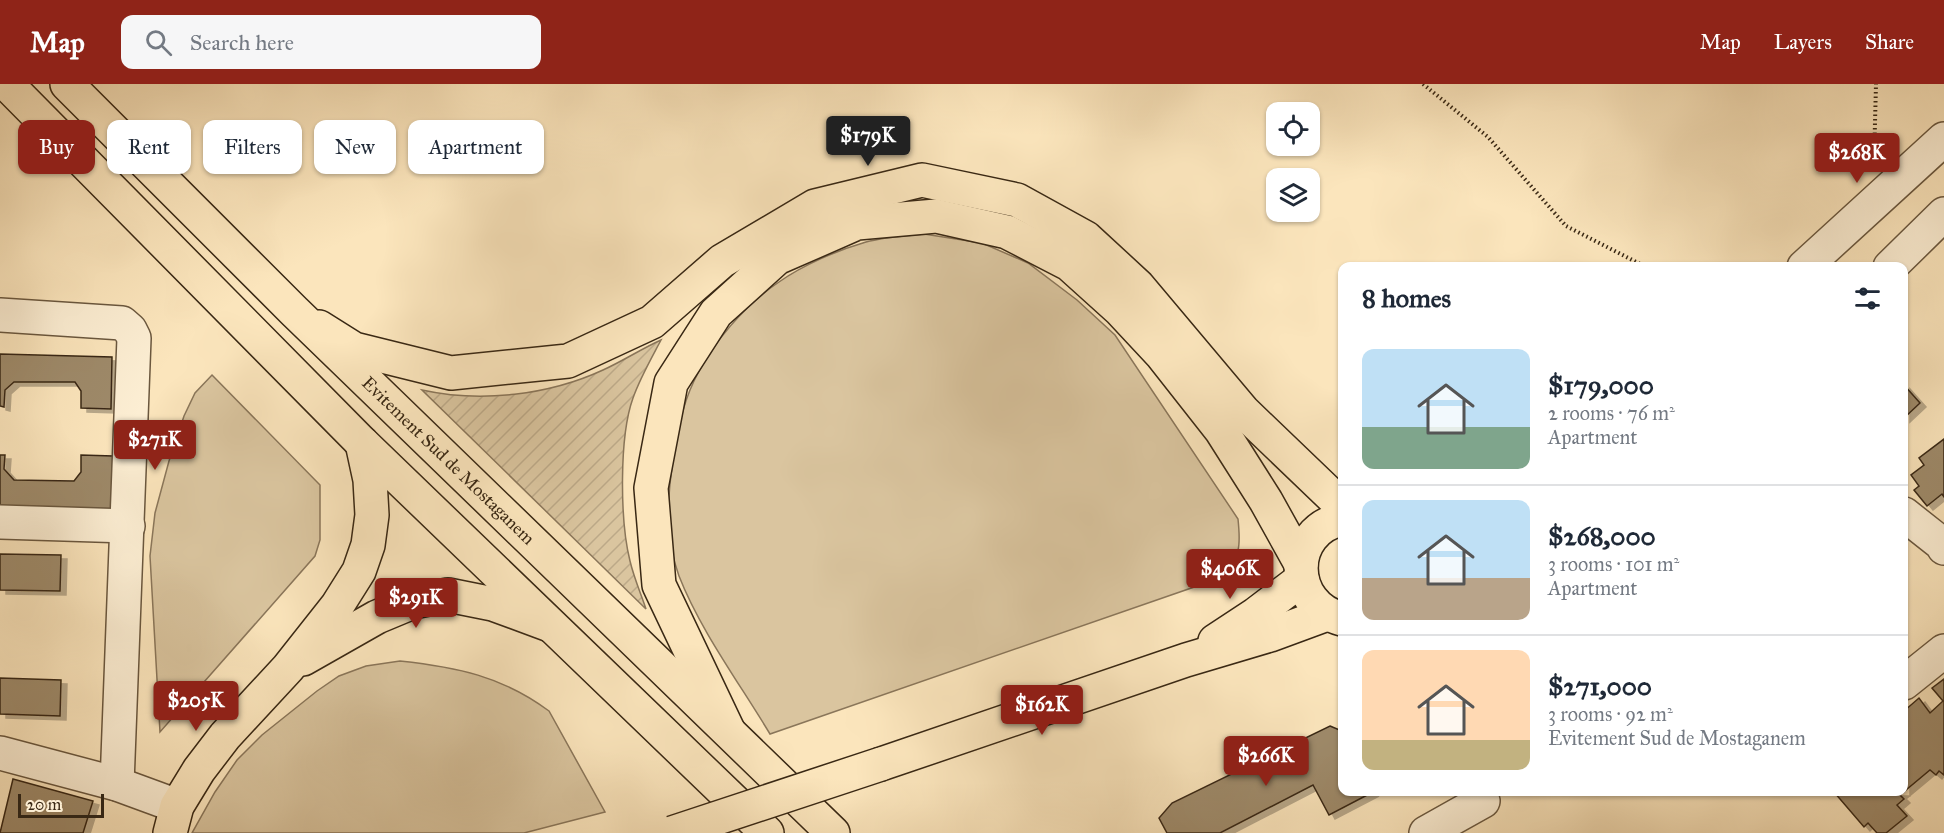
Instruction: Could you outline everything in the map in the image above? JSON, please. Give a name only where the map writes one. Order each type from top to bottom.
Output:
[{"type":"main road","points":[[8,84],[362,443],[767,833]]},
{"type":"main road","name":"Evitement Sud de Mostaganem","points":[[67,84],[294,311],[833,833]]},
{"type":"main road","points":[[294,311],[354,349],[451,373],[568,361],[652,322],[722,261],[815,206],[922,180],[1017,200],[1086,238],[1138,286],[1244,412],[1338,502]]},
{"type":"main road","points":[[728,730],[659,585],[651,488],[671,383],[716,314],[777,258],[857,223],[936,216],[1007,232],[1069,264],[1120,310],[1162,355],[1221,429],[1266,501],[1301,572],[1306,593],[1315,605],[1338,618]]},
{"type":"main road","points":[[174,819],[199,770],[225,736],[288,668],[337,606],[359,572],[368,545],[372,515],[370,480],[362,443]]},
{"type":"main road","points":[[1186,660],[1256,614],[1301,572],[1305,549],[1313,536],[1325,525],[1338,520]]},
{"type":"main road","points":[[288,668],[376,617],[413,602],[448,596],[493,604],[550,625]]},
{"type":"main road","points":[[672,833],[1186,660],[1338,618]]},
{"type":"street","points":[[1809,262],[1944,139]]},
{"type":"street","points":[[1895,262],[1944,214]]},
{"type":"street","points":[[0,315],[122,323],[130,330],[134,338],[117,784]]},
{"type":"street","points":[[1908,517],[1944,548]]},
{"type":"street","points":[[0,522],[128,526]]},
{"type":"street","points":[[1908,680],[1944,651]]},
{"type":"street","points":[[2,762],[117,784],[174,819]]},
{"type":"street","points":[[1426,833],[1482,796]]},
{"type":"path","points":[[1423,84],[1488,137],[1566,226],[1636,262]]},
{"type":"path","points":[[1874,203],[1876,84]]},
{"type":"shaded area","points":[[924,234],[982,243],[1028,263],[1077,300],[1115,335],[1238,519],[1238,550],[1223,577],[770,734],[698,616],[674,562],[668,519],[671,475],[683,410],[701,367],[720,339],[742,313],[779,282],[844,249],[880,239]]},
{"type":"shaded area","points":[[661,340],[633,398],[628,415],[623,456],[624,524],[627,544],[633,574],[646,609],[422,390],[468,396],[538,391],[582,379]]},
{"type":"shaded area","points":[[212,375],[320,485],[320,540],[315,556],[160,732],[150,556],[155,513],[184,416],[195,393]]},
{"type":"shaded area","points":[[400,661],[440,666],[496,681],[514,689],[549,711],[605,812],[524,833],[192,833],[215,792],[237,760],[262,735],[339,676],[366,666]]},
{"type":"building","points":[[0,354],[112,357],[111,409],[81,408],[81,391],[75,382],[14,382],[5,390],[4,407],[0,406]]},
{"type":"building","points":[[1908,390],[1920,403],[1908,414]]},
{"type":"building","points":[[1944,439],[1944,497],[1942,494],[1927,506],[1914,490],[1919,486],[1911,475],[1924,465],[1919,458]]},
{"type":"building","points":[[0,455],[5,455],[4,469],[14,480],[74,481],[81,472],[81,455],[113,456],[111,514],[0,511]]},
{"type":"building","points":[[0,554],[61,555],[60,591],[0,590]]},
{"type":"building","points":[[0,678],[61,680],[60,716],[0,714]]},
{"type":"building","points":[[1944,679],[1944,775],[1939,771],[1936,775],[1930,770],[1908,789],[1908,708],[1919,698],[1930,713],[1943,701],[1932,688]]},
{"type":"building","points":[[1330,726],[1338,729],[1338,796],[1365,796],[1329,815],[1313,785],[1220,833],[1167,833],[1159,818],[1172,803]]},
{"type":"building","points":[[13,779],[93,801],[83,833],[0,833]]},
{"type":"building","points":[[1837,796],[1901,796],[1904,799],[1897,805],[1907,816],[1886,833],[1877,833],[1868,823],[1864,827]]}]
